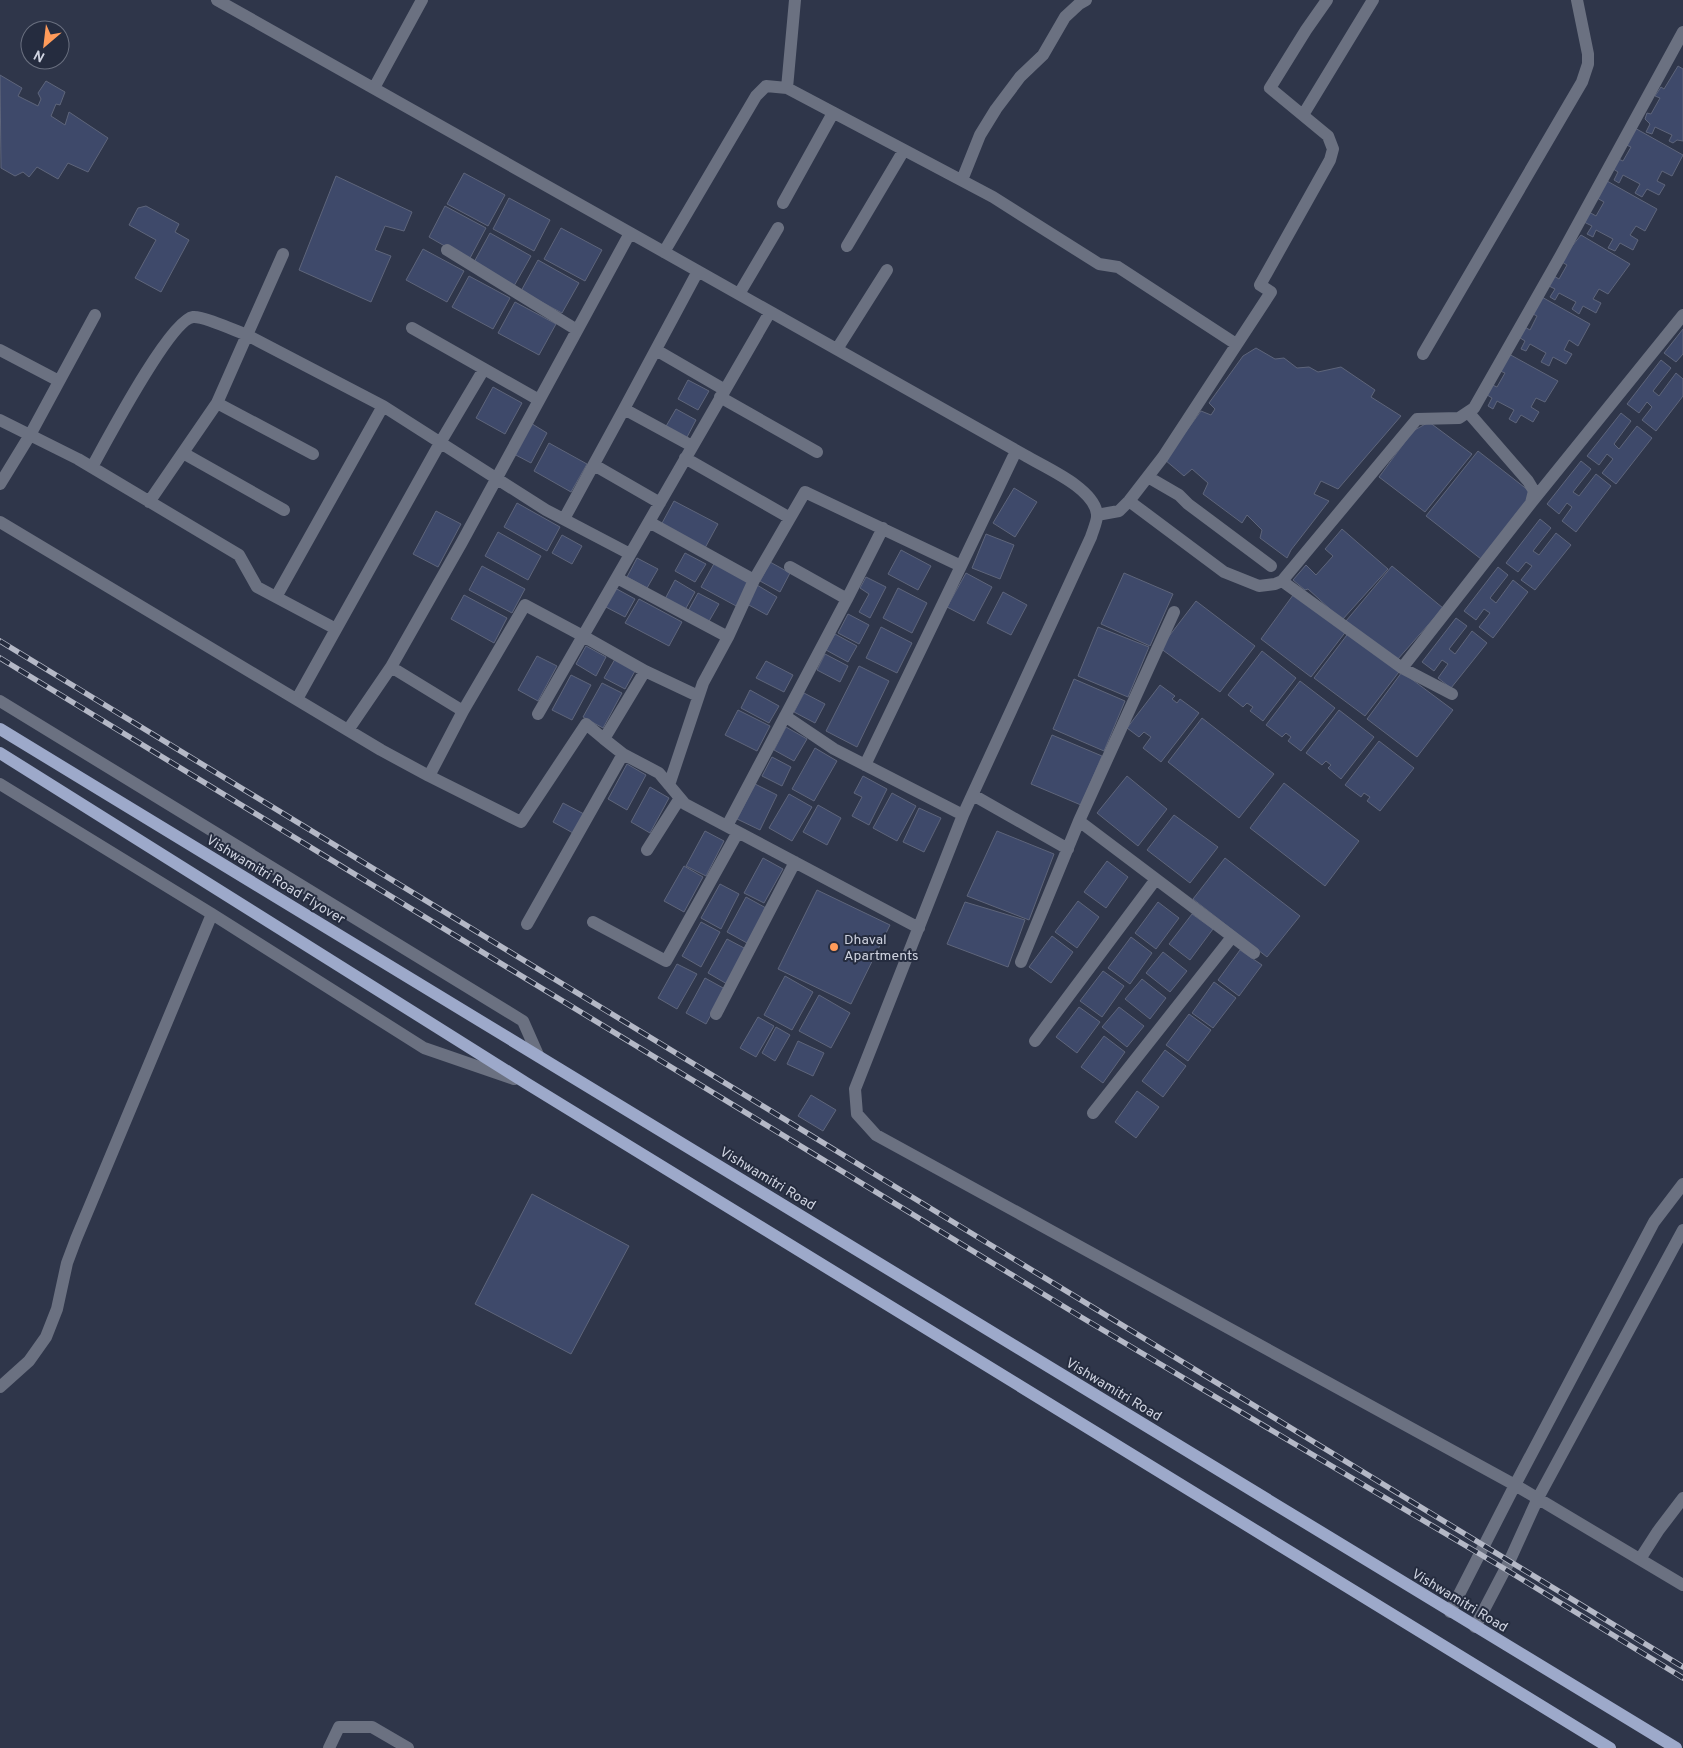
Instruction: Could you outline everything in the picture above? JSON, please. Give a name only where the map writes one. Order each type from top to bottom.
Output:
[{"type":"main road","name":"Vishwamitri Road Flyover","points":[[0,729],[538,1055]]},
{"type":"main road","points":[[0,753],[526,1083],[1610,1748]]},
{"type":"main road","name":"Vishwamitri Road","points":[[538,1055],[1676,1748]]},
{"type":"street","points":[[217,0],[1016,451],[1079,488],[1091,500],[1097,515],[1091,537],[963,816],[855,1089],[857,1114],[876,1135],[1515,1485],[1683,1585]]},
{"type":"street","points":[[374,88],[422,0]]},
{"type":"street","points":[[787,88],[795,0]]},
{"type":"street","points":[[962,180],[980,135],[996,110],[1020,77],[1043,55],[1065,17],[1078,4],[1086,0]]},
{"type":"street","points":[[1097,515],[1119,511],[1130,501],[1163,457],[1272,292],[1260,285],[1330,160],[1333,149],[1328,136],[1270,88],[1327,0]]},
{"type":"street","points":[[1303,115],[1373,0]]},
{"type":"street","points":[[1423,354],[1582,82],[1588,64],[1588,54],[1577,0]]},
{"type":"street","points":[[1130,501],[1224,572],[1259,586],[1282,581],[1416,419],[1459,418],[1474,408],[1680,46],[1683,32]]},
{"type":"street","points":[[664,252],[756,96],[766,86],[787,88],[993,197],[1099,264],[1118,267],[1236,344]]},
{"type":"street","points":[[783,204],[833,112]]},
{"type":"street","points":[[847,246],[904,150]]},
{"type":"street","points":[[739,294],[778,228]]},
{"type":"street","points":[[348,730],[391,667],[630,232]]},
{"type":"street","points":[[447,250],[577,330]]},
{"type":"street","points":[[149,502],[217,403],[283,254]]},
{"type":"street","points":[[837,349],[886,270]]},
{"type":"street","points":[[564,519],[698,271]]},
{"type":"street","points":[[538,714],[770,312]]},
{"type":"street","points":[[0,484],[30,435],[95,315]]},
{"type":"street","points":[[1402,668],[1683,315]]},
{"type":"street","points":[[92,467],[126,406],[166,342],[184,320],[194,317],[247,335],[383,406],[496,479],[564,519],[630,554]]},
{"type":"street","points":[[412,328],[538,400]]},
{"type":"street","points":[[0,350],[59,381]]},
{"type":"street","points":[[656,350],[817,452]]},
{"type":"street","points":[[297,700],[440,443],[484,369]]},
{"type":"street","points":[[217,403],[313,454]]},
{"type":"street","points":[[276,596],[383,406]]},
{"type":"street","points":[[624,409],[692,446]]},
{"type":"street","points":[[1468,412],[1528,481],[1534,492],[1532,503]]},
{"type":"street","points":[[0,420],[92,467],[238,555],[257,586],[336,629]]},
{"type":"street","points":[[865,765],[1016,451]]},
{"type":"street","points":[[183,453],[284,510]]},
{"type":"street","points":[[686,458],[790,518]]},
{"type":"street","points":[[594,465],[660,503]]},
{"type":"street","points":[[1148,477],[1179,495],[1188,504],[1271,566]]},
{"type":"street","points":[[669,785],[703,682],[728,638],[754,580],[805,492],[961,566]]},
{"type":"street","points":[[0,522],[348,730],[429,776],[521,822],[586,724],[622,754],[659,773],[685,804],[919,928]]},
{"type":"street","points":[[648,522],[754,580]]},
{"type":"street","points":[[593,922],[666,961],[732,829],[785,716],[884,528]]},
{"type":"street","points":[[790,567],[846,599]]},
{"type":"street","points":[[617,578],[728,638]]},
{"type":"street","points":[[1282,581],[1402,668],[1452,694]]},
{"type":"street","points":[[429,776],[463,711],[525,605],[645,671],[698,696]]},
{"type":"street","points":[[1021,962],[1079,821],[1174,612]]},
{"type":"street","points":[[391,667],[463,711]]},
{"type":"street","points":[[604,739],[645,671]]},
{"type":"street","points":[[0,701],[523,1021],[538,1055]]},
{"type":"street","points":[[785,716],[834,749],[963,816]]},
{"type":"street","points":[[527,924],[622,754]]},
{"type":"street","points":[[0,784],[212,914],[424,1048],[526,1083]]},
{"type":"street","points":[[973,794],[1068,849]]},
{"type":"street","points":[[647,850],[680,798]]},
{"type":"street","points":[[1079,821],[1254,953]]},
{"type":"street","points":[[716,1014],[795,862]]},
{"type":"street","points":[[1035,1041],[1156,879]]},
{"type":"street","points":[[0,1387],[29,1361],[46,1337],[57,1309],[67,1263],[76,1239],[212,914]]},
{"type":"street","points":[[1093,1113],[1232,936]]},
{"type":"street","points":[[1450,1612],[1654,1222],[1683,1184]]},
{"type":"street","points":[[1475,1627],[1509,1562],[1538,1498],[1683,1230]]},
{"type":"street","points":[[1640,1559],[1658,1530],[1683,1498]]},
{"type":"street","points":[[329,1748],[339,1727],[372,1727],[408,1748]]},
{"type":"building","points":[[1678,66],[1683,69],[1683,141],[1677,140],[1673,143],[1669,141],[1672,135],[1655,127],[1652,134],[1646,132],[1650,124],[1645,119],[1647,113],[1651,114],[1660,98],[1655,96],[1661,87],[1664,89]]},
{"type":"building","points":[[0,75],[22,88],[18,96],[38,106],[41,99],[38,93],[46,81],[65,92],[60,105],[56,104],[51,116],[65,125],[69,112],[108,138],[88,172],[68,163],[58,179],[37,167],[29,177],[23,172],[15,176],[1,168]]},
{"type":"building","points":[[1633,127],[1683,155],[1672,176],[1662,171],[1657,181],[1665,185],[1659,195],[1647,189],[1642,197],[1635,193],[1640,184],[1623,175],[1619,183],[1614,180],[1618,172],[1610,167],[1616,158],[1623,161],[1631,147],[1624,144]]},
{"type":"building","points":[[464,173],[505,195],[488,226],[447,204]]},
{"type":"building","points":[[336,176],[412,212],[404,231],[385,226],[375,250],[391,256],[371,302],[299,270]]},
{"type":"building","points":[[1607,181],[1657,209],[1645,231],[1636,226],[1630,235],[1638,240],[1633,250],[1620,243],[1615,251],[1608,248],[1613,239],[1596,230],[1593,237],[1587,234],[1592,226],[1584,222],[1589,212],[1596,216],[1604,202],[1597,198]]},
{"type":"building","points":[[509,198],[550,220],[534,251],[493,229]]},
{"type":"building","points":[[146,206],[179,224],[175,232],[189,240],[161,292],[135,278],[156,240],[129,225],[138,208]]},
{"type":"building","points":[[445,206],[486,228],[469,260],[429,237]]},
{"type":"building","points":[[561,228],[602,250],[585,281],[544,259]]},
{"type":"building","points":[[490,233],[531,256],[514,286],[473,264]]},
{"type":"building","points":[[1581,235],[1630,264],[1608,294],[1599,289],[1593,299],[1601,303],[1596,313],[1583,306],[1579,314],[1572,309],[1576,302],[1559,293],[1555,300],[1550,297],[1555,289],[1547,285],[1552,275],[1559,279],[1567,265],[1560,261]]},
{"type":"building","points":[[423,249],[464,271],[447,302],[406,280]]},
{"type":"building","points":[[538,260],[579,283],[562,313],[521,291]]},
{"type":"building","points":[[469,276],[510,298],[493,329],[452,307]]},
{"type":"building","points":[[1540,296],[1590,324],[1578,346],[1569,340],[1564,350],[1572,354],[1566,364],[1553,357],[1549,366],[1541,362],[1546,353],[1530,344],[1526,351],[1521,349],[1525,341],[1517,336],[1523,326],[1530,330],[1537,316],[1531,313]]},
{"type":"building","points":[[515,302],[556,324],[539,355],[498,333]]},
{"type":"building","points":[[1683,329],[1683,354],[1676,362],[1664,353]]},
{"type":"building","points":[[1256,348],[1275,359],[1284,358],[1297,368],[1309,367],[1318,372],[1341,367],[1375,390],[1371,397],[1401,416],[1338,489],[1321,481],[1314,494],[1329,501],[1291,550],[1287,558],[1260,538],[1262,530],[1247,515],[1242,523],[1203,494],[1208,483],[1192,469],[1184,476],[1165,460],[1201,411],[1211,415],[1215,409],[1209,403],[1243,356]]},
{"type":"building","points":[[1507,353],[1558,381],[1545,402],[1536,398],[1531,407],[1539,412],[1533,422],[1521,415],[1516,423],[1509,419],[1514,410],[1497,401],[1493,409],[1488,406],[1492,398],[1484,393],[1490,384],[1497,387],[1505,373],[1498,370]]},
{"type":"building","points":[[1661,360],[1671,368],[1653,391],[1659,396],[1676,373],[1683,379],[1683,396],[1656,431],[1642,420],[1652,407],[1647,402],[1639,413],[1627,404]]},
{"type":"building","points":[[688,380],[709,391],[698,410],[678,399]]},
{"type":"building","points":[[493,387],[522,403],[505,434],[476,418]]},
{"type":"building","points":[[676,409],[696,420],[686,439],[665,428]]},
{"type":"building","points":[[1621,413],[1631,421],[1614,444],[1619,449],[1637,426],[1652,438],[1616,484],[1602,473],[1613,459],[1607,454],[1599,465],[1587,456]]},
{"type":"building","points":[[529,422],[547,433],[531,463],[512,453]]},
{"type":"building","points":[[1429,422],[1472,454],[1425,512],[1379,477],[1413,431]]},
{"type":"building","points":[[549,443],[587,464],[571,492],[534,471]]},
{"type":"building","points":[[1478,451],[1533,494],[1481,559],[1426,516]]},
{"type":"building","points":[[1581,461],[1591,469],[1573,492],[1579,496],[1596,474],[1611,486],[1576,532],[1562,521],[1572,507],[1567,503],[1559,514],[1547,504]]},
{"type":"building","points":[[1014,488],[1037,502],[1015,537],[993,523]]},
{"type":"building","points":[[674,501],[718,524],[705,548],[661,525]]},
{"type":"building","points":[[517,503],[560,527],[547,551],[504,527]]},
{"type":"building","points":[[436,511],[461,524],[438,567],[413,554]]},
{"type":"building","points":[[1540,519],[1551,528],[1533,551],[1539,555],[1556,533],[1571,545],[1535,590],[1521,580],[1532,566],[1526,562],[1518,572],[1506,563]]},
{"type":"building","points":[[1342,529],[1388,569],[1342,620],[1308,589],[1305,590],[1293,580],[1306,565],[1316,575],[1333,556],[1325,549]]},
{"type":"building","points":[[498,532],[541,556],[528,580],[485,556]]},
{"type":"building","points":[[986,534],[1014,545],[1000,579],[972,568]]},
{"type":"building","points":[[562,535],[582,546],[572,564],[552,553]]},
{"type":"building","points":[[901,550],[931,566],[918,590],[888,574]]},
{"type":"building","points":[[685,553],[706,564],[695,582],[675,571]]},
{"type":"building","points":[[637,558],[658,569],[647,588],[627,577]]},
{"type":"building","points":[[715,562],[751,583],[738,607],[701,587]]},
{"type":"building","points":[[770,562],[790,573],[780,592],[760,581]]},
{"type":"building","points":[[482,566],[525,589],[512,613],[469,590]]},
{"type":"building","points":[[1392,566],[1443,608],[1397,660],[1346,621]]},
{"type":"building","points":[[1498,567],[1508,575],[1490,598],[1496,603],[1513,580],[1528,592],[1493,638],[1479,627],[1490,613],[1484,609],[1476,620],[1464,611]]},
{"type":"building","points":[[966,573],[992,587],[974,621],[947,607]]},
{"type":"building","points":[[1124,573],[1173,594],[1150,646],[1101,624]]},
{"type":"building","points":[[866,577],[886,587],[870,618],[859,612],[869,594],[860,588]]},
{"type":"building","points":[[675,580],[695,592],[685,610],[665,599]]},
{"type":"building","points":[[757,585],[777,597],[767,615],[747,604]]},
{"type":"building","points":[[615,588],[635,599],[625,617],[604,606]]},
{"type":"building","points":[[898,588],[927,603],[912,633],[883,618]]},
{"type":"building","points":[[1296,591],[1347,630],[1311,677],[1261,639]]},
{"type":"building","points":[[1003,592],[1027,605],[1011,635],[987,623]]},
{"type":"building","points":[[698,593],[719,604],[708,623],[688,611]]},
{"type":"building","points":[[464,595],[507,618],[494,643],[451,619]]},
{"type":"building","points":[[639,599],[682,622],[669,646],[625,623]]},
{"type":"building","points":[[1196,601],[1255,646],[1220,692],[1160,648]]},
{"type":"building","points":[[848,614],[869,625],[859,644],[838,633]]},
{"type":"building","points":[[1456,618],[1467,626],[1449,649],[1455,654],[1472,631],[1487,643],[1451,688],[1438,678],[1448,664],[1442,660],[1434,671],[1422,662]]},
{"type":"building","points":[[881,627],[912,643],[897,673],[866,658]]},
{"type":"building","points":[[1098,627],[1149,647],[1128,697],[1078,676]]},
{"type":"building","points":[[1350,631],[1402,668],[1365,716],[1314,678]]},
{"type":"building","points":[[835,634],[857,646],[848,662],[826,650]]},
{"type":"building","points":[[586,646],[606,657],[596,676],[576,664]]},
{"type":"building","points":[[1262,651],[1296,678],[1263,721],[1250,711],[1253,707],[1247,703],[1243,707],[1228,695]]},
{"type":"building","points":[[825,654],[848,666],[840,682],[817,670]]},
{"type":"building","points":[[537,656],[557,666],[538,701],[518,690]]},
{"type":"building","points":[[615,659],[635,671],[625,689],[604,678]]},
{"type":"building","points":[[766,661],[793,675],[784,692],[756,678]]},
{"type":"building","points":[[859,666],[889,681],[857,747],[826,731]]},
{"type":"building","points":[[1402,672],[1453,710],[1417,757],[1367,719]]},
{"type":"building","points":[[571,675],[591,685],[572,720],[552,710]]},
{"type":"building","points":[[1074,679],[1125,701],[1104,751],[1053,729]]},
{"type":"building","points":[[1300,681],[1335,708],[1301,751],[1288,741],[1291,737],[1286,733],[1282,737],[1266,725]]},
{"type":"building","points":[[602,683],[622,693],[603,728],[583,717]]},
{"type":"building","points":[[1160,685],[1175,696],[1172,699],[1177,703],[1180,699],[1199,713],[1161,762],[1143,748],[1151,737],[1144,732],[1139,737],[1127,728]]},
{"type":"building","points":[[750,690],[779,706],[769,723],[741,708]]},
{"type":"building","points":[[804,693],[825,704],[815,723],[794,712]]},
{"type":"building","points":[[738,710],[770,726],[757,751],[725,735]]},
{"type":"building","points":[[1339,710],[1374,737],[1341,779],[1328,768],[1331,765],[1326,761],[1322,765],[1306,753]]},
{"type":"building","points":[[1202,718],[1274,774],[1239,818],[1168,762]]},
{"type":"building","points":[[786,727],[807,739],[794,761],[774,750]]},
{"type":"building","points":[[1052,735],[1102,756],[1081,805],[1031,784]]},
{"type":"building","points":[[1379,741],[1414,768],[1380,811],[1367,801],[1370,797],[1364,793],[1361,797],[1345,785]]},
{"type":"building","points":[[815,748],[837,761],[814,801],[792,789]]},
{"type":"building","points":[[772,757],[791,767],[782,786],[762,776]]},
{"type":"building","points":[[627,764],[646,775],[627,810],[608,799]]},
{"type":"building","points":[[863,776],[887,789],[869,825],[852,816],[862,797],[854,793]]},
{"type":"building","points":[[1127,776],[1167,809],[1138,846],[1097,813]]},
{"type":"building","points":[[1284,783],[1359,841],[1325,886],[1250,828]]},
{"type":"building","points":[[755,784],[777,795],[760,830],[737,819]]},
{"type":"building","points":[[650,787],[669,798],[650,833],[631,822]]},
{"type":"building","points":[[892,793],[916,806],[897,841],[873,828]]},
{"type":"building","points":[[789,794],[812,807],[792,841],[769,828]]},
{"type":"building","points":[[563,803],[584,814],[573,833],[553,822]]},
{"type":"building","points":[[818,805],[841,818],[827,845],[803,832]]},
{"type":"building","points":[[919,808],[941,818],[924,852],[903,842]]},
{"type":"building","points":[[1174,815],[1218,847],[1190,883],[1147,850]]},
{"type":"building","points":[[705,831],[724,841],[706,876],[686,866]]},
{"type":"building","points":[[997,831],[1054,854],[1029,920],[967,896]]},
{"type":"building","points":[[763,858],[783,869],[764,903],[744,893]]},
{"type":"building","points":[[1225,858],[1300,916],[1267,957],[1193,899]]},
{"type":"building","points":[[1107,861],[1128,877],[1106,908],[1084,892]]},
{"type":"building","points":[[684,866],[703,877],[684,912],[664,901]]},
{"type":"building","points":[[720,884],[739,894],[721,929],[701,918]]},
{"type":"building","name":"Dhaval Apartments","points":[[817,890],[890,925],[851,1004],[778,969]]},
{"type":"building","points":[[746,897],[766,908],[747,943],[727,932]]},
{"type":"building","points":[[1078,901],[1099,917],[1077,948],[1055,932]]},
{"type":"building","points":[[965,902],[1025,920],[1008,967],[947,944]]},
{"type":"building","points":[[1158,902],[1179,918],[1156,949],[1135,933]]},
{"type":"building","points":[[1192,914],[1213,929],[1190,960],[1169,944]]},
{"type":"building","points":[[701,922],[720,932],[701,967],[682,956]]},
{"type":"building","points":[[1052,936],[1073,952],[1051,983],[1029,967]]},
{"type":"building","points":[[1131,937],[1152,953],[1130,984],[1108,968]]},
{"type":"building","points":[[727,939],[746,949],[727,984],[708,973]]},
{"type":"building","points":[[1240,950],[1262,965],[1239,996],[1218,980]]},
{"type":"building","points":[[1163,952],[1187,971],[1170,992],[1146,973]]},
{"type":"building","points":[[677,964],[697,974],[677,1009],[658,998]]},
{"type":"building","points":[[1103,971],[1124,986],[1102,1017],[1080,1001]]},
{"type":"building","points":[[785,976],[813,992],[792,1030],[764,1015]]},
{"type":"building","points":[[705,978],[725,989],[706,1024],[686,1013]]},
{"type":"building","points":[[1142,979],[1166,998],[1150,1019],[1125,999]]},
{"type":"building","points":[[1214,982],[1236,998],[1213,1028],[1192,1013]]},
{"type":"building","points":[[819,995],[850,1013],[831,1048],[799,1031]]},
{"type":"building","points":[[1079,1007],[1100,1022],[1077,1053],[1056,1037]]},
{"type":"building","points":[[1119,1007],[1144,1026],[1127,1047],[1102,1027]]},
{"type":"building","points":[[1189,1014],[1211,1030],[1188,1061],[1166,1045]]},
{"type":"building","points":[[758,1017],[774,1026],[756,1057],[740,1048]]},
{"type":"building","points":[[776,1027],[790,1035],[775,1061],[762,1053]]},
{"type":"building","points":[[1104,1036],[1125,1052],[1103,1083],[1081,1067]]},
{"type":"building","points":[[798,1041],[824,1053],[813,1076],[787,1064]]},
{"type":"building","points":[[1165,1050],[1186,1066],[1163,1097],[1142,1081]]},
{"type":"building","points":[[1137,1091],[1159,1107],[1136,1138],[1115,1122]]},
{"type":"building","points":[[811,1095],[836,1110],[823,1131],[798,1116]]},
{"type":"building","points":[[532,1194],[629,1246],[571,1354],[475,1304]]},
{"type":"railway","points":[[0,641],[1683,1667]]},
{"type":"railway","points":[[0,658],[1081,1317],[1505,1569],[1683,1678]]},
{"type":"place","name":"Dhaval Apartments","points":[[834,947]]}]
